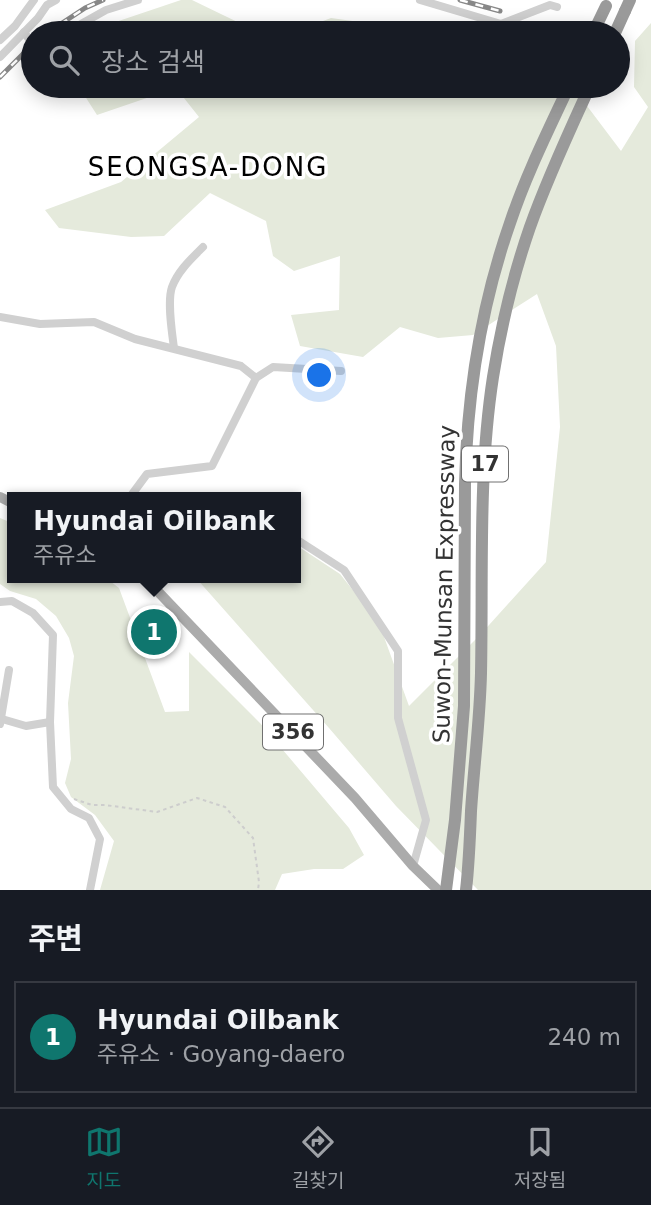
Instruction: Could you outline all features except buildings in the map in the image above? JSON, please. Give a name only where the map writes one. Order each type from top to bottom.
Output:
[{"type":"highway","points":[[599,21],[607,3]]},
{"type":"highway","name":"Suwon-Munsan Expressway","points":[[446,890],[455,820],[464,706],[466,447],[472,383],[498,260],[537,153],[563,98]]},
{"type":"highway","name":"Suwon-Munsan Expressway","points":[[466,890],[480,690],[484,476],[493,377],[516,272],[531,225],[584,98]]},
{"type":"main road","name":"356","points":[[150,583],[355,798],[413,866],[438,890]]},
{"type":"street","points":[[0,40],[15,26],[34,0]]},
{"type":"street","points":[[35,21],[47,5],[56,0]]},
{"type":"street","points":[[86,21],[106,10],[138,0]]},
{"type":"street","points":[[420,0],[491,21]]},
{"type":"street","points":[[509,21],[550,5],[557,7]]},
{"type":"street","points":[[0,57],[21,35]]},
{"type":"street","points":[[174,348],[172,288],[184,266],[203,247]]},
{"type":"street","points":[[0,317],[40,324],[94,322],[135,339],[240,366],[257,378]]},
{"type":"street","points":[[134,492],[147,474],[212,466],[257,378],[273,367],[341,371]]},
{"type":"street","points":[[301,542],[344,570],[398,651],[398,718],[426,820],[413,866]]},
{"type":"street","points":[[0,602],[12,601],[33,613],[53,635],[50,722],[53,787],[71,809],[89,818],[100,839],[90,890]]},
{"type":"street","points":[[9,670],[1,722],[26,726],[50,722]]},
{"type":"path","points":[[58,793],[92,805],[157,812],[197,798],[225,807],[253,838],[258,890]]},
{"type":"shaded area","points":[[181,0],[192,0],[235,21],[119,21]]},
{"type":"shaded area","points":[[331,18],[352,21],[323,21]]},
{"type":"shaded area","points":[[651,23],[651,890],[478,890],[396,806],[200,583],[301,583],[301,548],[340,574],[379,623],[409,706],[480,635],[546,562],[560,427],[556,346],[537,294],[473,335],[438,338],[400,327],[363,357],[300,346],[291,315],[339,310],[340,256],[294,271],[273,256],[266,221],[210,193],[164,236],[131,237],[59,228],[45,210],[121,182],[199,117],[184,98],[581,98],[621,151],[648,107],[634,87],[635,41]]},
{"type":"shaded area","points":[[86,98],[147,98],[97,115]]},
{"type":"shaded area","points":[[0,518],[7,521],[7,583],[112,583],[119,588],[165,712],[189,711],[189,652],[260,723],[349,828],[364,855],[343,869],[314,869],[282,874],[275,890],[100,890],[114,841],[95,815],[71,797],[65,783],[71,759],[68,703],[74,656],[69,638],[56,616],[36,599],[10,591],[0,584]]},
{"type":"railway","points":[[65,21],[103,0]]},
{"type":"railway","points":[[460,0],[500,11]]},
{"type":"railway","points":[[0,77],[21,56]]},
{"type":"place","name":"Hyundai Oilbank","points":[[154,632]]},
{"type":"district","name":"SEONGSA-DONG","points":[[208,167]]}]
